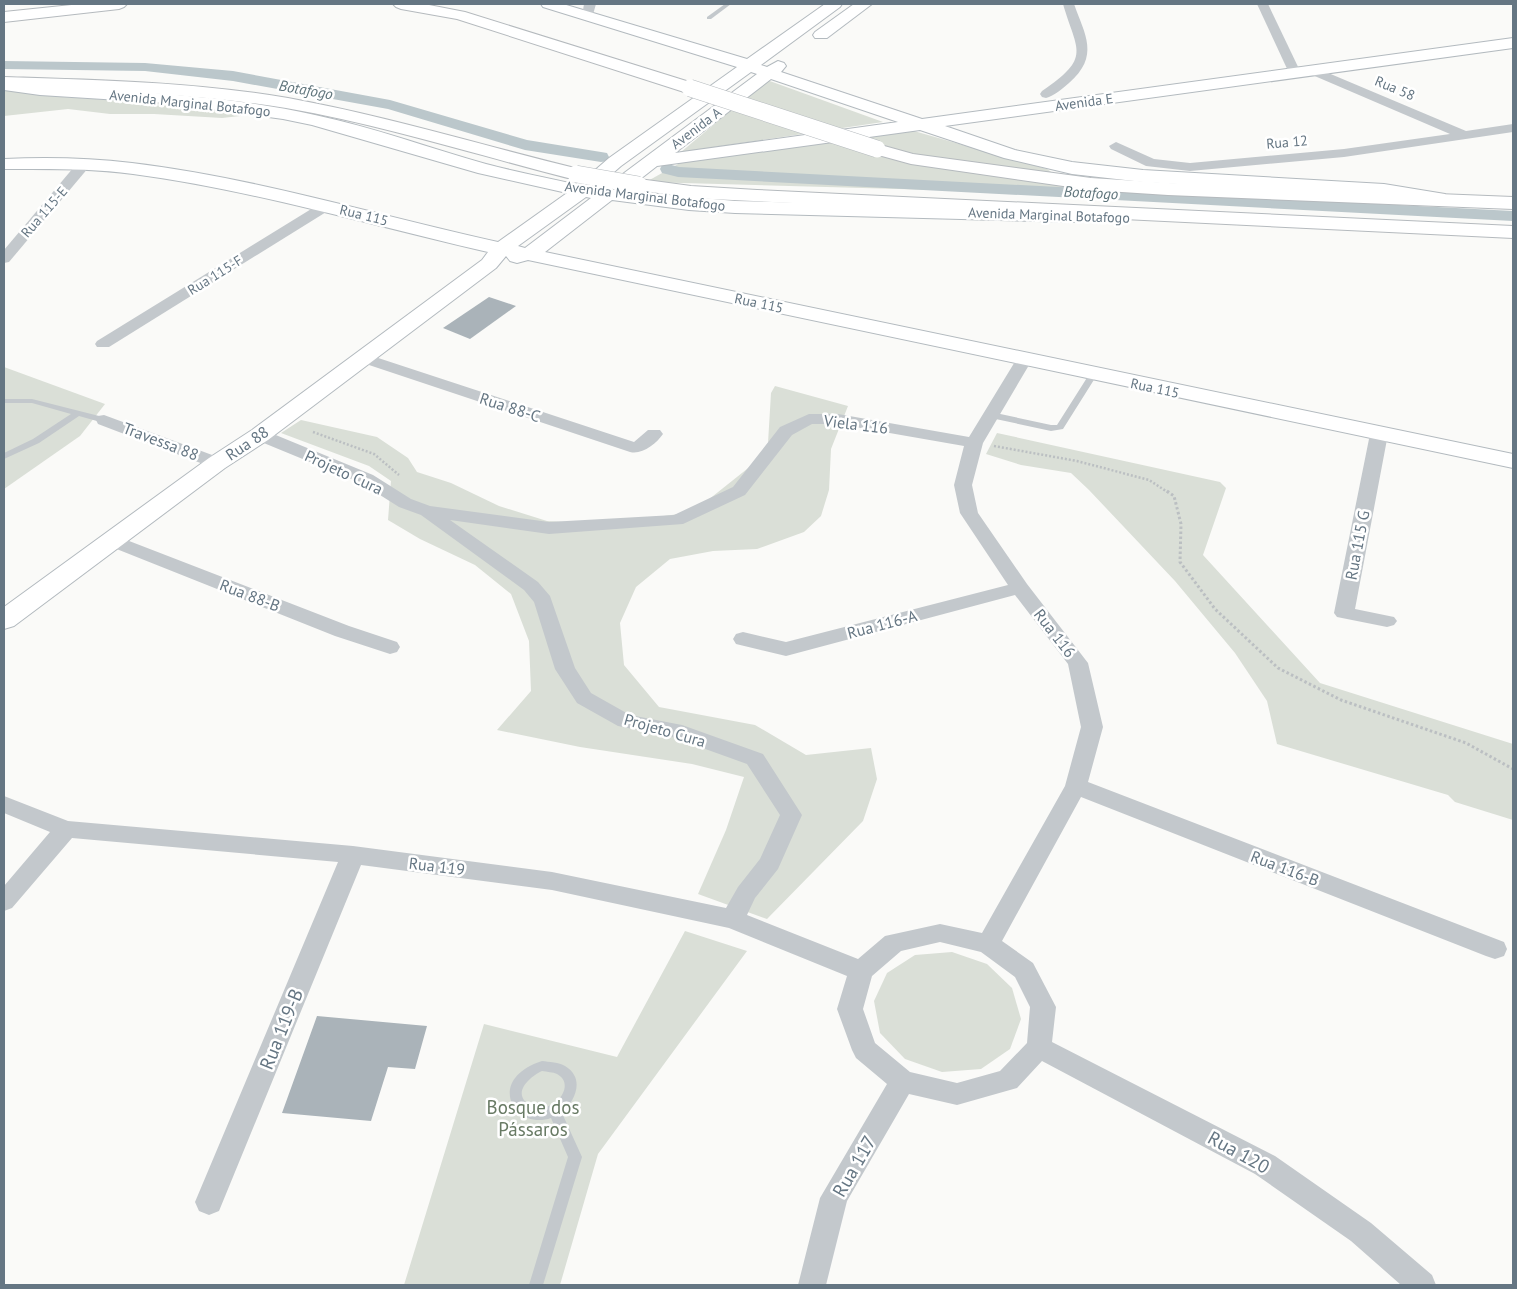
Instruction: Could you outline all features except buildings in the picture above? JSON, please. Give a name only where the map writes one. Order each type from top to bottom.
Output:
[{"type":"main road","points":[[4,17],[116,4]]},
{"type":"main road","name":"Avenida Marginal Botafogo","points":[[401,4],[460,15],[877,149],[911,158],[1091,184],[1513,203]]},
{"type":"main road","name":"Avenida Marginal Botafogo","points":[[548,4],[589,10],[920,125],[1010,154],[1072,168],[1143,176],[1384,190],[1452,200]]},
{"type":"main road","name":"Avenida A","points":[[495,256],[579,182],[615,162],[748,64],[835,4]]},
{"type":"main road","points":[[808,44],[864,4]]},
{"type":"main road","name":"Avenida E","points":[[654,160],[1012,112],[1513,31]]},
{"type":"main road","name":"Avenida E","points":[[899,118],[1046,94],[1292,68],[1314,71],[1513,43]]},
{"type":"main road","name":"Avenida A","points":[[529,254],[792,56]]},
{"type":"main road","name":"Avenida Marginal Botafogo","points":[[4,84],[40,90],[167,98],[283,114],[315,120],[485,169],[579,182],[639,185],[710,193],[1513,232]]},
{"type":"main road","points":[[1010,154],[1000,132],[1004,118],[1012,112]]},
{"type":"main road","name":"Rua 115","points":[[4,164],[84,164],[163,172],[326,206],[495,256]]},
{"type":"main road","name":"Avenida Marginal Botafogo","points":[[579,182],[608,194],[689,204],[735,207],[1266,221]]},
{"type":"main road","name":"Rua 115","points":[[529,254],[1024,360],[1513,461]]},
{"type":"main road","name":"Rua 88","points":[[4,620],[217,463],[260,435],[495,256],[529,254]]},
{"type":"street","points":[[1046,94],[1066,80],[1079,65],[1084,47],[1068,4]]},
{"type":"street","points":[[1262,4],[1292,68]]},
{"type":"street","name":"Rua 58","points":[[1314,71],[1464,134]]},
{"type":"street","name":"Rua 12","points":[[1116,146],[1151,163],[1190,167],[1344,153],[1513,128]]},
{"type":"street","name":"Rua 115-E","points":[[4,259],[84,164]]},
{"type":"street","name":"Rua 115-F","points":[[103,344],[326,206]]},
{"type":"street","name":"Rua 88-C","points":[[363,358],[636,448],[654,434]]},
{"type":"street","name":"Rua 116","points":[[988,944],[1076,786],[1092,727],[1078,663],[1020,588],[969,513],[963,484],[974,443],[1024,360]]},
{"type":"street","name":"Viela 116","points":[[739,491],[786,431],[809,419],[838,419],[974,443]]},
{"type":"street","name":"Travessa 88","points":[[104,420],[217,463]]},
{"type":"street","name":"Rua 115 G","points":[[1379,434],[1344,613],[1387,621]]},
{"type":"street","name":"Projeto Cura","points":[[260,435],[367,479],[405,503],[427,511],[549,528],[677,520],[739,491]]},
{"type":"street","name":"Projeto Cura","points":[[427,511],[531,586],[543,600],[565,669],[584,698],[625,721],[675,730],[755,759],[791,815],[770,862],[746,893],[733,919]]},
{"type":"street","name":"Rua 88-B","points":[[111,540],[342,631],[390,647]]},
{"type":"street","name":"Rua 116-A","points":[[743,639],[786,649],[1020,588]]},
{"type":"street","name":"Rua 116-B","points":[[1076,786],[1495,949]]},
{"type":"street","name":"Rua 119","points":[[4,804],[66,829],[353,856],[552,881],[733,919],[861,971]]},
{"type":"street","points":[[4,902],[66,829]]},
{"type":"street","name":"Rua 119-B","points":[[209,1202],[353,856]]},
{"type":"street","points":[[940,933],[988,944],[1024,970],[1043,1007],[1039,1047],[1008,1080],[956,1094],[903,1081],[865,1050],[850,1009],[861,971],[894,943],[940,933]]},
{"type":"street","name":"Rua 120","points":[[1039,1047],[1265,1165],[1361,1232],[1422,1285]]},
{"type":"street","name":"Rua 117","points":[[812,1285],[834,1198],[903,1081]]},
{"type":"lane","points":[[709,18],[728,4]]},
{"type":"lane","points":[[991,415],[1051,428],[1060,427],[1093,374]]},
{"type":"lane","points":[[4,401],[32,401],[104,420]]},
{"type":"lane","points":[[4,456],[36,441],[78,413]]},
{"type":"lane","points":[[542,1066],[560,1068],[566,1073],[572,1087],[571,1094],[566,1102],[555,1111],[540,1114],[531,1113],[523,1108],[518,1101],[516,1086],[526,1073],[542,1066]]},
{"type":"lane","points":[[536,1285],[575,1157],[555,1111]]},
{"type":"path","points":[[974,443],[1076,461],[1149,480],[1174,496],[1181,524],[1180,562],[1215,608],[1278,668],[1341,700],[1466,743],[1513,769]]},
{"type":"green space","points":[[767,80],[883,122],[681,152]]},
{"type":"green space","points":[[4,86],[62,97],[179,104],[259,114],[222,118],[154,114],[110,114],[68,109],[4,116]]},
{"type":"green space","points":[[914,131],[1047,169],[1083,194],[646,182],[680,163]]},
{"type":"green space","points":[[4,367],[105,404],[80,436],[4,489]]},
{"type":"green space","points":[[775,386],[848,406],[831,449],[829,490],[821,516],[804,532],[757,549],[713,551],[670,559],[636,587],[620,623],[624,665],[659,707],[755,725],[806,755],[871,748],[877,779],[863,821],[767,919],[698,894],[726,830],[744,777],[692,764],[580,747],[497,730],[531,691],[529,641],[511,594],[475,565],[420,539],[388,520],[391,481],[369,466],[281,433],[301,420],[377,437],[408,458],[417,472],[451,483],[499,506],[547,521],[606,524],[693,512],[752,465],[768,443],[771,393]]},
{"type":"green space","points":[[997,433],[1220,482],[1226,488],[1203,555],[1320,683],[1513,744],[1513,820],[1455,802],[1448,795],[1277,744],[1267,701],[1235,653],[1175,581],[1071,473],[1021,465],[986,454]]},
{"type":"green space","name":"Bosque dos Pássaros","points":[[685,931],[747,951],[598,1154],[560,1285],[404,1285],[484,1024],[617,1057]]},
{"type":"green space","points":[[952,952],[987,964],[1012,988],[1021,1019],[1010,1049],[981,1069],[942,1072],[905,1059],[880,1033],[874,1001],[887,973],[915,955]]},
{"type":"waterway","name":"Botafogo","points":[[4,65],[145,67],[233,76],[390,105],[525,145],[601,157]]},
{"type":"waterway","name":"Botafogo","points":[[668,169],[678,172],[1513,216]]}]
